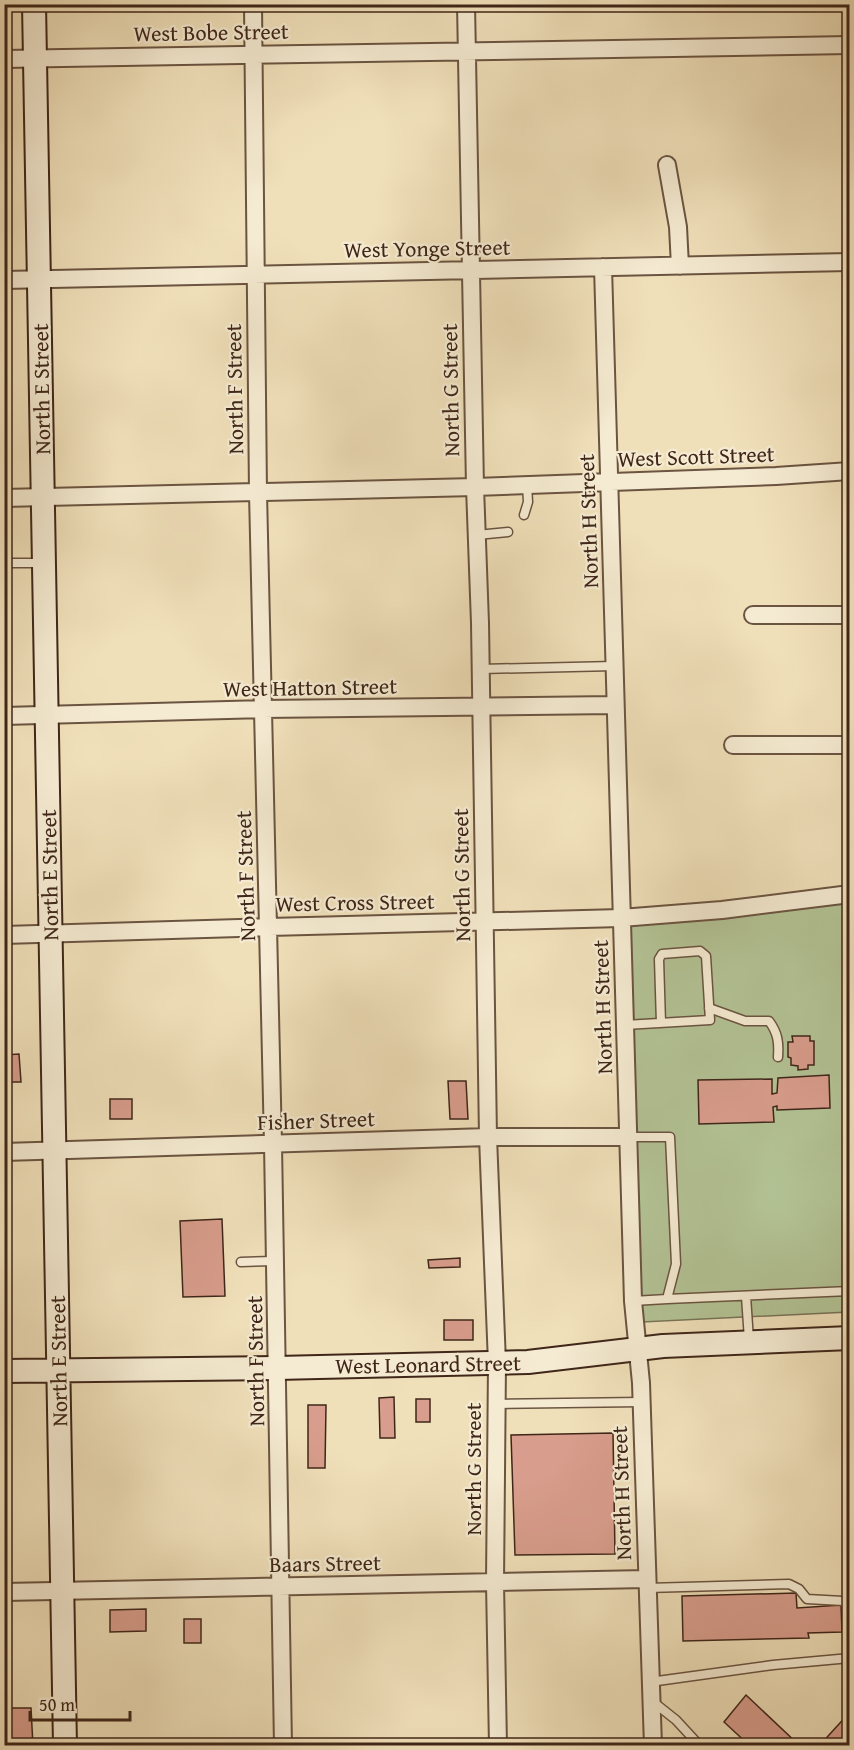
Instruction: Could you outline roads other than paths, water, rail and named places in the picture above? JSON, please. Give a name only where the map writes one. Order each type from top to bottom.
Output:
[{"type":"street","name":"North E Street","points":[[34,4],[65,1746]]},
{"type":"street","name":"North F Street","points":[[254,4],[258,493],[276,1261],[283,1746]]},
{"type":"street","name":"North G Street","points":[[466,4],[475,487],[481,669],[488,1137],[497,1363],[495,1583],[498,1746]]},
{"type":"street","name":"West Bobe Street","points":[[4,58],[849,45]]},
{"type":"street","points":[[667,165],[678,227],[680,266]]},
{"type":"street","name":"West Yonge Street","points":[[4,280],[849,262]]},
{"type":"street","name":"North H Street","points":[[603,267],[633,1301],[641,1402],[653,1746]]},
{"type":"street","name":"West Scott Street","points":[[4,498],[475,487],[776,476],[849,471]]},
{"type":"street","points":[[753,615],[849,615]]},
{"type":"street","name":"West Hatton Street","points":[[4,716],[262,709],[615,705]]},
{"type":"street","points":[[733,745],[849,745]]},
{"type":"street","name":"West Cross Street","points":[[4,935],[621,918],[722,910],[849,894]]},
{"type":"street","name":"Fisher Street","points":[[4,1152],[488,1137],[629,1137]]},
{"type":"street","name":"West Leonard Street","points":[[4,1371],[497,1363],[555,1360],[663,1346],[849,1338]]},
{"type":"street","name":"Baars Street","points":[[4,1592],[495,1583],[646,1584]]},
{"type":"lane","points":[[524,515],[528,502],[527,485]]},
{"type":"lane","points":[[477,535],[508,532]]},
{"type":"lane","points":[[4,563],[44,563]]},
{"type":"lane","points":[[481,669],[614,666]]},
{"type":"lane","points":[[625,1025],[661,1023],[710,1020],[705,956],[700,951],[662,954],[659,960],[661,1023]]},
{"type":"lane","points":[[709,1008],[745,1021],[769,1021],[779,1042],[778,1057]]},
{"type":"lane","points":[[629,1137],[670,1137],[676,1264],[667,1299]]},
{"type":"lane","points":[[241,1262],[276,1261]]},
{"type":"lane","points":[[633,1301],[849,1291]]},
{"type":"lane","points":[[746,1296],[748,1341]]},
{"type":"lane","points":[[496,1404],[641,1402]]},
{"type":"lane","points":[[646,1584],[789,1584],[799,1589],[807,1599],[843,1601],[847,1605],[849,1646]]},
{"type":"lane","points":[[650,1682],[773,1665],[849,1659]]},
{"type":"lane","points":[[651,1700],[676,1720],[700,1746]]}]
